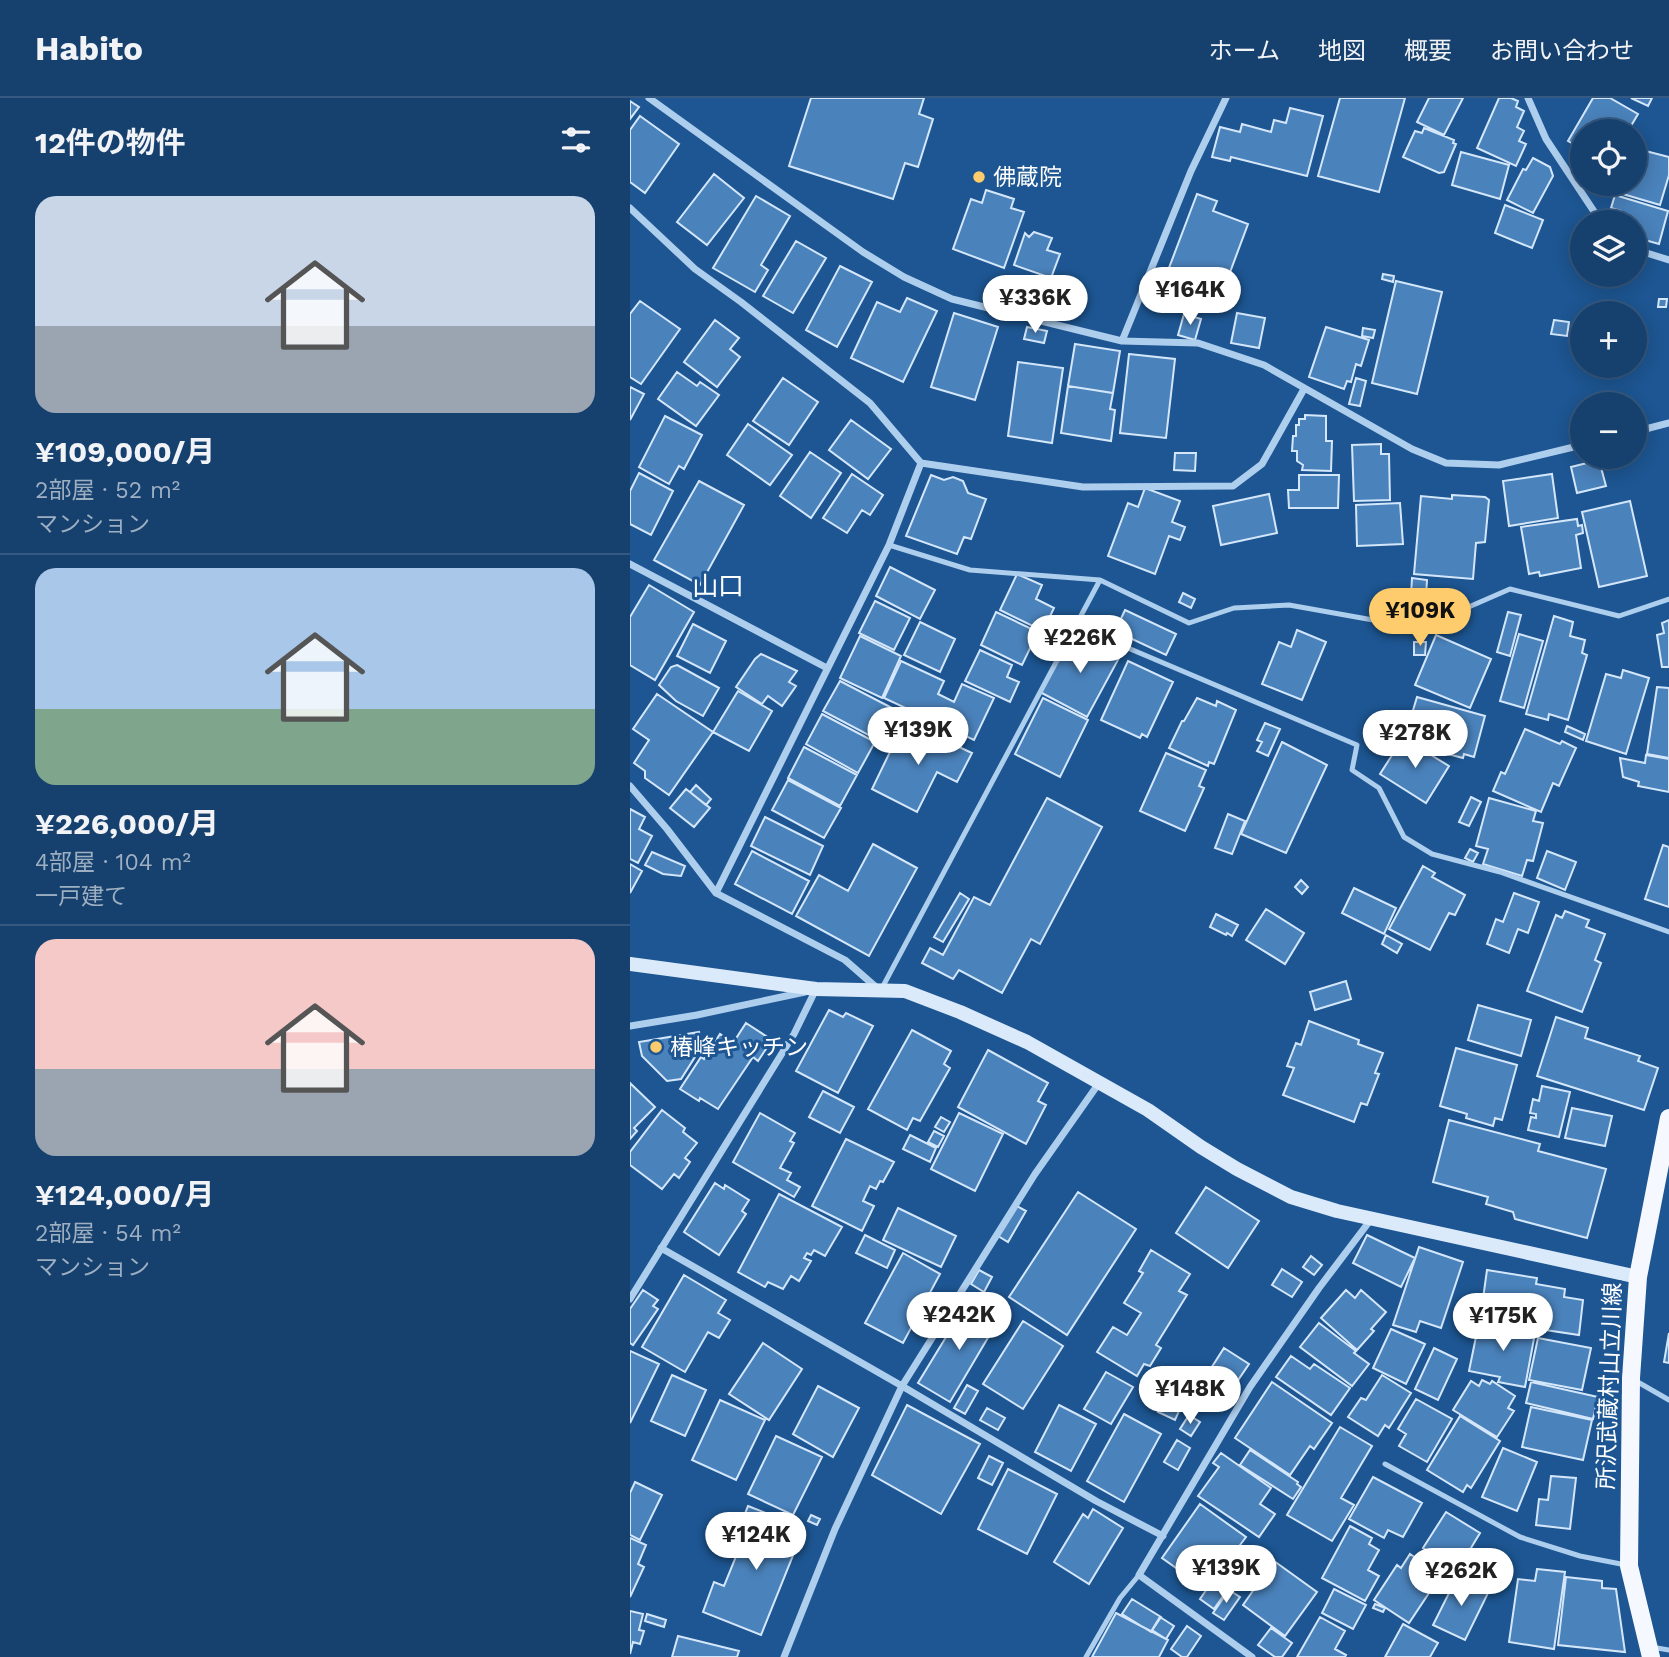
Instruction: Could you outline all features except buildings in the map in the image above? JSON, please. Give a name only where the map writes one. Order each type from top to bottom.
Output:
[{"type":"main road","name":"所沢武蔵村山立川線","points":[[1649,1651],[1629,1566],[1630,1378],[1638,1277],[1669,1118]]},
{"type":"street","points":[[649,98],[863,252],[904,277],[952,299],[1122,341],[1198,343],[1264,365],[1412,449],[1446,463],[1499,465],[1570,448]]},
{"type":"street","points":[[1122,341],[1191,171],[1226,98]]},
{"type":"street","points":[[1528,98],[1546,139],[1593,210]]},
{"type":"street","points":[[630,208],[695,269],[870,403],[921,463],[1083,487],[1233,485],[1262,464],[1304,389]]},
{"type":"street","points":[[1647,253],[1669,260]]},
{"type":"street","points":[[1647,429],[1669,423]]},
{"type":"street","points":[[716,893],[889,545],[921,463]]},
{"type":"street","points":[[630,564],[827,668]]},
{"type":"street","points":[[630,785],[716,893],[845,960],[880,991]]},
{"type":"street","points":[[630,964],[816,989],[905,991],[1027,1042],[1100,1081],[1148,1110],[1200,1147],[1291,1197],[1371,1218],[1638,1277]]},
{"type":"street","points":[[630,1026],[765,1002],[816,989]]},
{"type":"street","points":[[630,1299],[794,1034],[816,989]]},
{"type":"street","points":[[784,1657],[835,1529],[902,1386],[1035,1174],[1100,1081]]},
{"type":"street","points":[[1252,1657],[1139,1576],[1250,1387],[1371,1218]]},
{"type":"street","points":[[661,1248],[1096,1501],[1163,1536]]},
{"type":"lane","points":[[889,545],[970,570],[1100,580],[1189,623],[1234,608],[1289,605],[1373,620],[1421,620],[1471,606],[1510,589],[1619,616],[1633,609],[1669,599]]},
{"type":"lane","points":[[880,991],[1100,580]]},
{"type":"lane","points":[[1076,626],[1357,745],[1352,770],[1379,788],[1404,837],[1432,854],[1500,872],[1669,932]]},
{"type":"lane","points":[[1630,1378],[1669,1400]]},
{"type":"lane","points":[[1385,1464],[1520,1537],[1580,1556],[1629,1566]]},
{"type":"lane","points":[[1086,1657],[1121,1598],[1139,1576]]},
{"type":"lane","points":[[1649,1651],[1669,1650]]},
{"type":"place","name":"佛蔵院","points":[[979,177]]},
{"type":"place","name":"椿峰キッチン","points":[[656,1047]]},
{"type":"district","name":"山口","points":[[718,586]]}]
